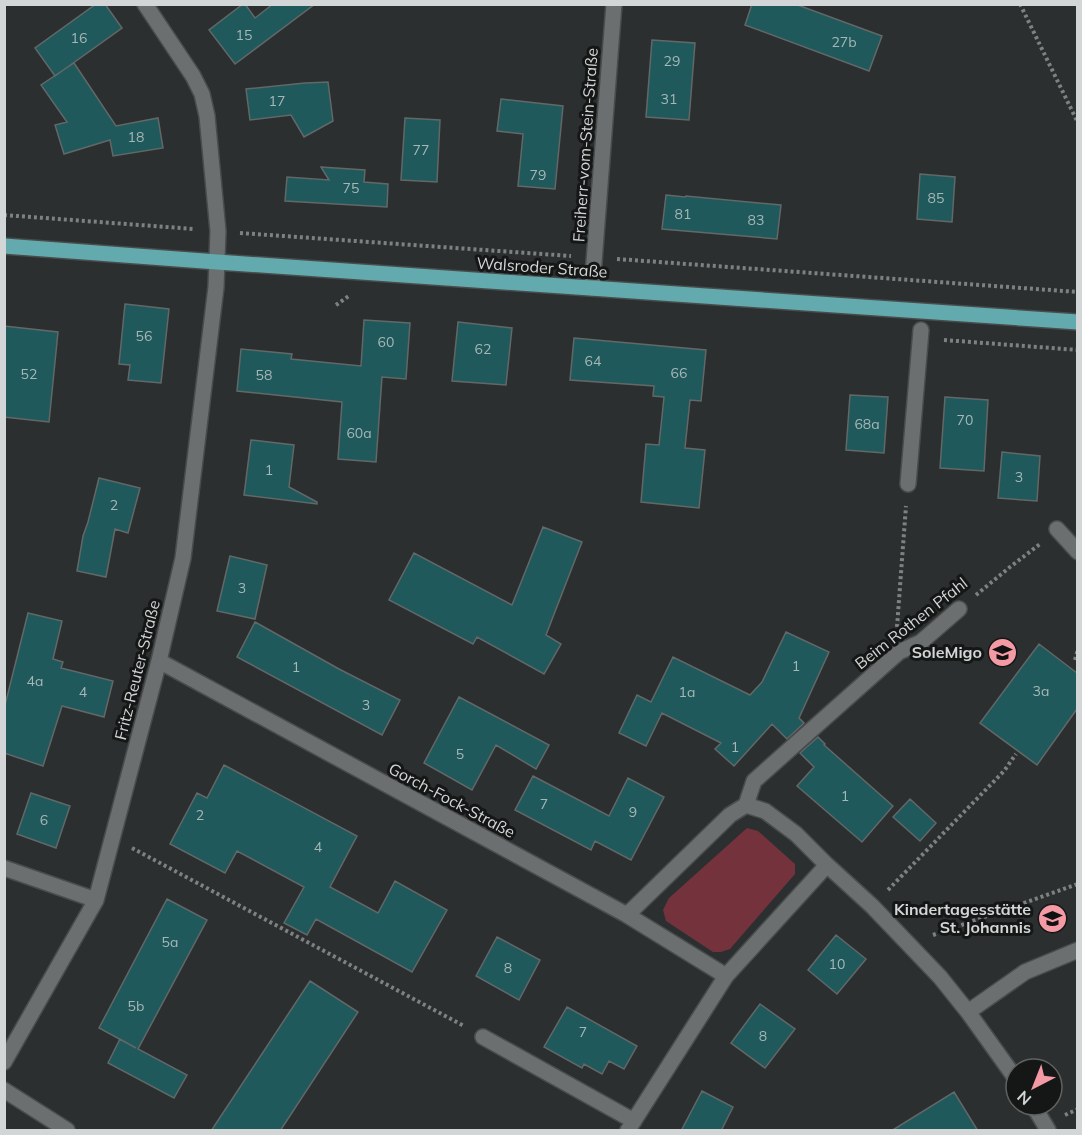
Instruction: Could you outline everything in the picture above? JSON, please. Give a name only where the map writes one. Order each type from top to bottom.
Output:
[{"type":"main road","name":"Walsroder Straße","points":[[4,246],[1077,322]]},
{"type":"street","name":"Fritz-Reuter-Straße","points":[[4,1062],[96,900],[159,661],[183,558],[216,287],[218,231],[207,116],[202,94],[193,76],[145,4]]},
{"type":"street","name":"Freiherr-vom-Stein-Straße","points":[[592,288],[614,4]]},
{"type":"street","points":[[908,484],[920,334]]},
{"type":"street","points":[[1057,529],[1077,552]]},
{"type":"street","name":"Beim Rothen Pfahl","points":[[746,806],[754,781],[899,652],[921,642],[959,609]]},
{"type":"street","name":"Gorch-Fock-Straße","points":[[159,661],[627,915],[726,976]]},
{"type":"street","points":[[627,915],[730,815],[746,806],[765,811],[796,834],[909,944],[940,977],[1004,1062]]},
{"type":"street","points":[[483,1037],[631,1126],[726,976],[827,865]]},
{"type":"street","points":[[4,868],[96,900]]},
{"type":"street","points":[[968,1012],[1025,972],[1077,950]]},
{"type":"street","points":[[4,1090],[67,1131]]},
{"type":"street","points":[[1040,1117],[1048,1131]]},
{"type":"path","points":[[1020,4],[1077,123]]},
{"type":"path","points":[[4,215],[196,229]]},
{"type":"path","points":[[234,233],[576,256]]},
{"type":"path","points":[[609,258],[1077,291]]},
{"type":"path","points":[[336,305],[352,294]]},
{"type":"path","points":[[920,334],[1077,350]]},
{"type":"path","points":[[899,652],[896,643],[908,484]]},
{"type":"path","name":"Beim Rothen Pfahl","points":[[959,609],[1032,551]]},
{"type":"path","points":[[1075,660],[1077,649]]},
{"type":"path","points":[[872,906],[1004,771],[1016,754]]},
{"type":"path","points":[[112,838],[483,1037]]},
{"type":"path","points":[[909,944],[1077,885]]},
{"type":"shaded area","points":[[747,828],[758,831],[795,864],[795,874],[730,949],[713,952],[666,921],[663,910],[669,898]]},
{"type":"building","points":[[96,4],[105,4],[122,28],[55,76],[35,48]]},
{"type":"building","points":[[243,4],[255,18],[273,4],[315,4],[235,64],[209,30]]},
{"type":"building","points":[[752,4],[795,4],[882,36],[869,71],[745,25]]},
{"type":"building","points":[[652,40],[695,43],[689,120],[646,117]]},
{"type":"building","points":[[74,63],[116,126],[158,118],[163,148],[113,156],[110,140],[64,154],[55,125],[67,122],[41,85]]},
{"type":"building","points":[[328,82],[333,121],[304,137],[291,115],[250,120],[246,89]]},
{"type":"building","points":[[501,99],[563,106],[555,189],[518,186],[523,134],[497,131]]},
{"type":"building","points":[[405,118],[440,120],[437,182],[401,180]]},
{"type":"building","points":[[321,167],[365,170],[364,182],[388,184],[387,207],[285,201],[287,177],[329,180]]},
{"type":"building","points":[[920,174],[955,177],[952,222],[917,219]]},
{"type":"building","points":[[666,195],[781,205],[777,239],[662,229]]},
{"type":"building","points":[[125,304],[169,309],[161,383],[128,380],[130,365],[119,364]]},
{"type":"building","points":[[364,320],[410,323],[406,379],[382,377],[376,462],[338,459],[342,402],[237,391],[241,349],[292,354],[291,359],[361,366]]},
{"type":"building","points":[[458,322],[512,328],[506,385],[452,381]]},
{"type":"building","points":[[4,326],[58,332],[49,422],[4,417]]},
{"type":"building","points":[[574,338],[706,350],[701,401],[690,400],[685,448],[705,450],[699,508],[641,502],[646,444],[659,445],[664,397],[653,396],[654,386],[570,380]]},
{"type":"building","points":[[850,395],[888,397],[884,453],[846,450]]},
{"type":"building","points":[[945,397],[988,400],[984,471],[940,468]]},
{"type":"building","points":[[251,440],[294,445],[289,487],[317,504],[244,495]]},
{"type":"building","points":[[1002,452],[1040,456],[1037,501],[998,498]]},
{"type":"building","points":[[99,478],[140,488],[128,533],[115,529],[106,577],[77,571],[83,536]]},
{"type":"building","points":[[543,527],[582,542],[546,635],[561,644],[544,674],[477,637],[473,644],[389,600],[414,553],[512,605]]},
{"type":"building","points":[[230,556],[267,565],[255,619],[217,611]]},
{"type":"building","points":[[28,613],[62,621],[53,659],[63,662],[61,668],[113,681],[104,717],[62,706],[43,766],[4,753],[4,709]]},
{"type":"building","points":[[255,622],[400,700],[382,735],[237,657]]},
{"type":"building","points":[[786,632],[829,652],[799,718],[804,723],[787,739],[772,724],[734,766],[715,749],[721,743],[662,713],[646,746],[619,733],[637,695],[651,702],[673,657],[750,695],[762,682]]},
{"type":"building","points":[[1039,644],[1077,673],[1077,709],[1037,765],[980,723]]},
{"type":"building","points":[[459,697],[549,745],[536,769],[496,745],[472,790],[424,763]]},
{"type":"building","points":[[818,737],[824,745],[893,806],[862,842],[797,786],[814,767],[800,753]]},
{"type":"building","points":[[224,765],[357,836],[330,887],[378,913],[395,881],[447,910],[412,972],[316,919],[307,935],[284,923],[304,887],[237,851],[225,873],[170,844],[197,793],[207,798]]},
{"type":"building","points":[[533,776],[609,816],[628,778],[664,797],[631,860],[595,841],[591,850],[515,810]]},
{"type":"building","points":[[31,793],[70,806],[56,848],[17,834]]},
{"type":"building","points":[[910,799],[936,823],[920,841],[893,817]]},
{"type":"building","points":[[167,899],[207,920],[138,1049],[187,1075],[174,1098],[108,1063],[120,1039],[99,1028]]},
{"type":"building","points":[[836,935],[866,959],[837,994],[808,970]]},
{"type":"building","points":[[497,937],[540,960],[519,1000],[476,976]]},
{"type":"building","points":[[310,981],[358,1012],[280,1131],[211,1131]]},
{"type":"building","points":[[760,1004],[795,1029],[765,1068],[731,1043]]},
{"type":"building","points":[[567,1007],[637,1046],[624,1069],[609,1061],[602,1074],[584,1064],[582,1068],[544,1047]]},
{"type":"building","points":[[702,1091],[733,1107],[721,1131],[681,1131]]},
{"type":"building","points":[[954,1092],[978,1131],[891,1131]]},
{"type":"place","name":"SoleMigo","points":[[1003,652]]},
{"type":"place","name":"Kindertagesstätte St. Johannis","points":[[1052,918]]}]
